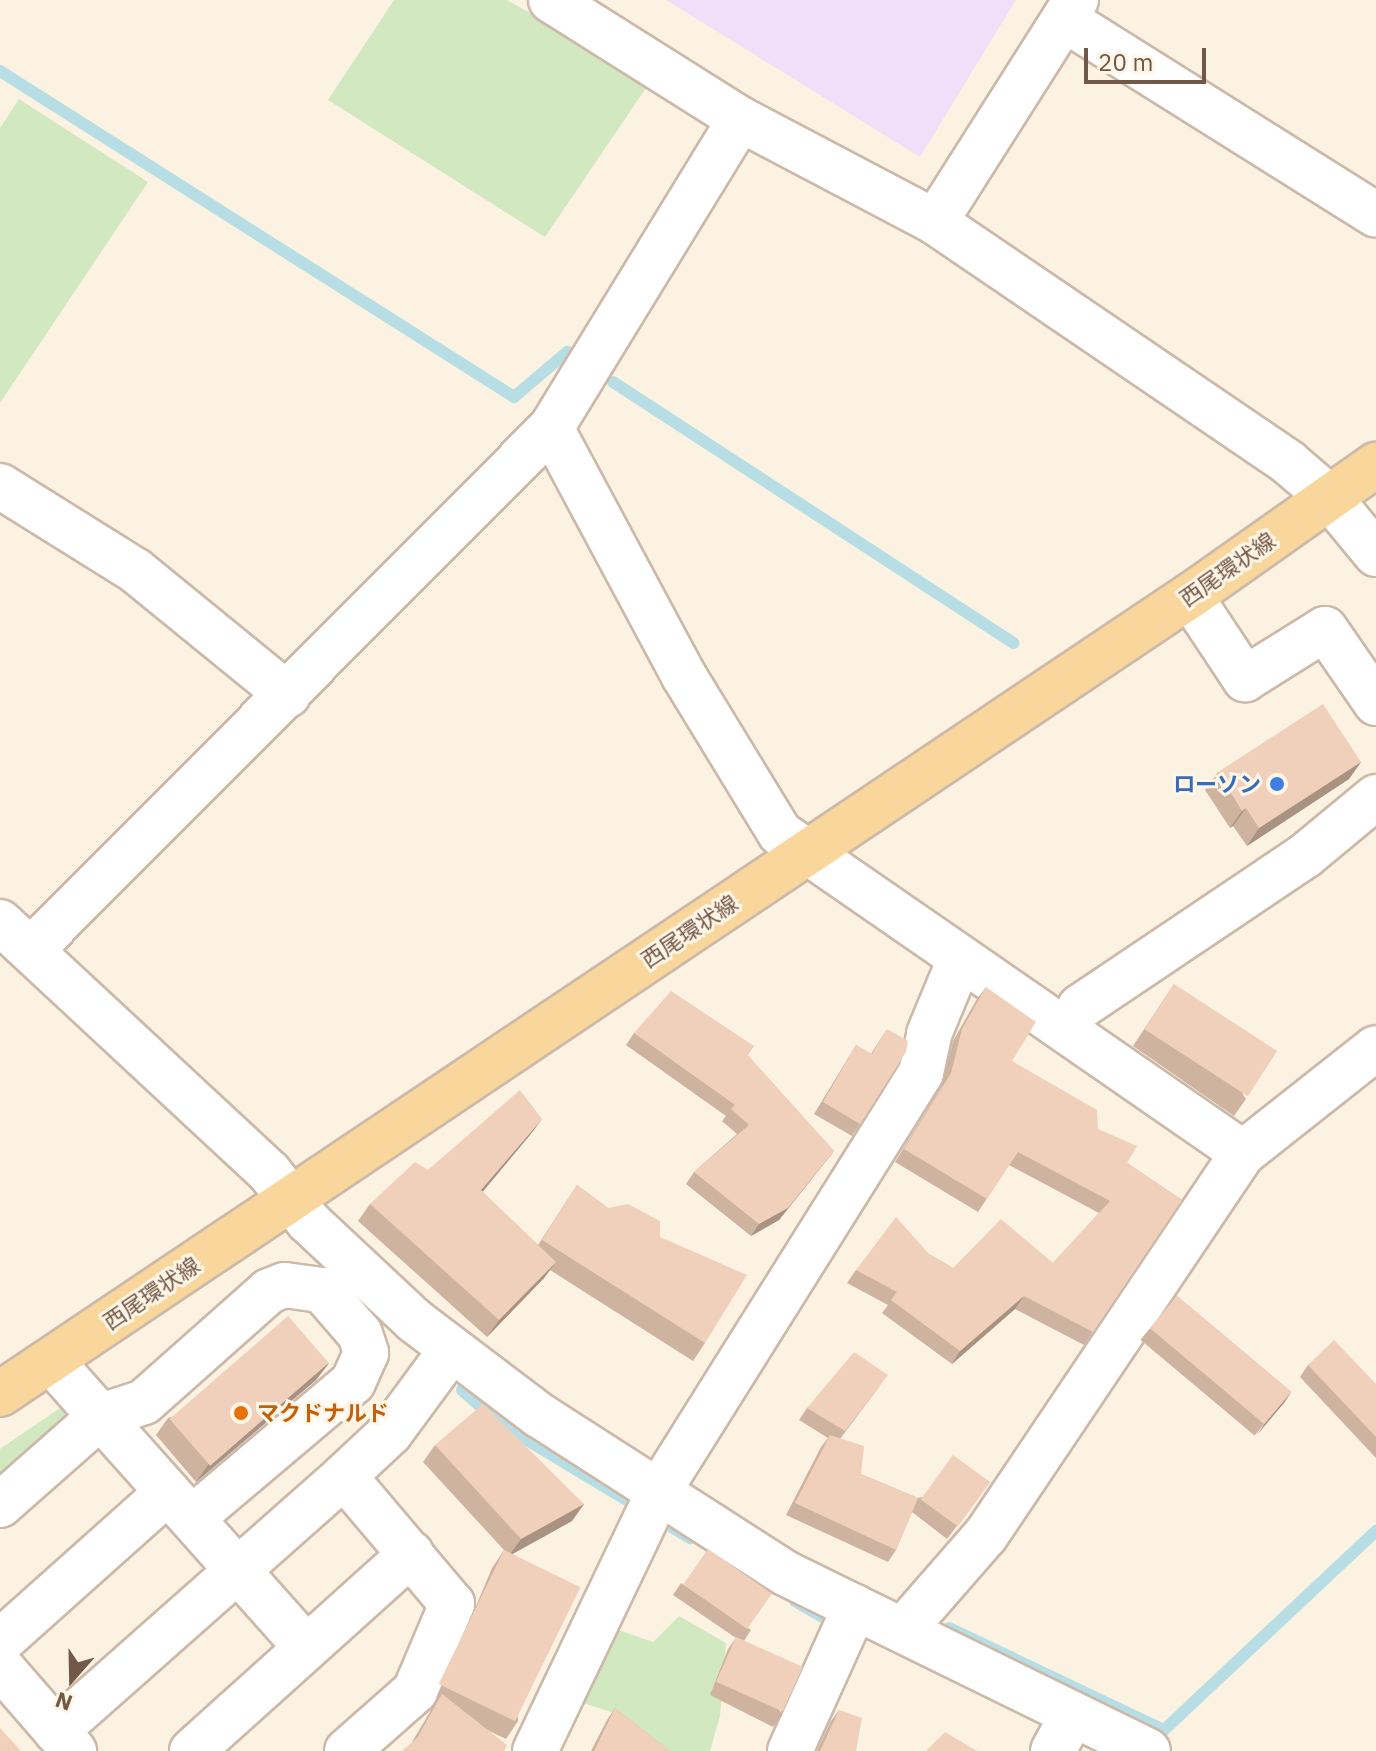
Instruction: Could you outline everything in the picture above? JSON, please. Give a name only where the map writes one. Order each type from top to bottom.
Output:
[{"type":"main road","name":"西尾環状線","points":[[0,1394],[1190,596],[1376,465]]},
{"type":"street","points":[[551,0],[740,119],[935,222],[1289,463],[1329,497],[1376,554]]},
{"type":"street","points":[[935,222],[1070,9],[1376,215]]},
{"type":"street","points":[[740,119],[551,428],[288,695],[16,936],[290,1198],[308,1221],[452,1349],[539,1415],[649,1510],[903,1630],[1063,1732],[1148,1751]]},
{"type":"street","points":[[551,428],[684,676],[780,833],[1243,1153]]},
{"type":"street","points":[[0,486],[136,571],[288,695]]},
{"type":"street","points":[[1190,596],[1245,679],[1325,629],[1376,703]]},
{"type":"street","points":[[1080,1007],[1306,855],[1376,797]]},
{"type":"street","points":[[535,1751],[649,1510],[921,1073],[929,1034],[960,959]]},
{"type":"street","points":[[903,1630],[986,1535],[1243,1153],[1376,1048]]},
{"type":"street","points":[[0,1505],[101,1416],[144,1402],[269,1291],[304,1285],[322,1290],[363,1343],[366,1353],[353,1382],[180,1505],[0,1642]]},
{"type":"street","points":[[0,1666],[65,1741],[238,1570],[390,1433],[452,1349]]},
{"type":"street","points":[[51,1361],[306,1647]]},
{"type":"street","points":[[344,1476],[452,1604],[415,1691],[347,1751]]},
{"type":"street","points":[[192,1751],[411,1554]]},
{"type":"street","points":[[790,1751],[855,1607]]},
{"type":"shaded area","points":[[666,0],[1016,0],[920,157]]},
{"type":"green space","points":[[394,0],[507,0],[650,82],[545,237],[328,100]]},
{"type":"green space","points":[[19,99],[148,182],[0,403],[0,128]]},
{"type":"green space","points":[[63,1406],[80,1418],[0,1487],[0,1449]]},
{"type":"green space","points":[[679,1616],[726,1643],[720,1716],[710,1751],[659,1751],[617,1714],[580,1702],[613,1628],[653,1642]]},
{"type":"building","name":"ローソン","points":[[1323,704],[1361,762],[1259,828],[1246,808],[1242,811],[1218,772]]},
{"type":"building","points":[[1174,984],[1277,1051],[1248,1096],[1145,1029]]},
{"type":"building","points":[[986,987],[1036,1022],[1012,1061],[1097,1110],[1098,1129],[1137,1146],[1127,1163],[1182,1200],[1093,1332],[1024,1296],[960,1351],[891,1300],[897,1292],[856,1270],[896,1217],[929,1254],[953,1268],[1001,1219],[1053,1263],[1110,1201],[1018,1152],[987,1199],[904,1149],[951,1073],[962,1029]]},
{"type":"building","points":[[671,991],[754,1046],[747,1054],[834,1151],[788,1208],[759,1224],[694,1172],[749,1125],[731,1109],[735,1105],[634,1033]]},
{"type":"building","points":[[887,1029],[908,1041],[906,1052],[860,1124],[823,1102],[856,1045],[872,1054]]},
{"type":"building","points":[[520,1090],[542,1119],[481,1190],[556,1262],[499,1320],[370,1204],[415,1162],[428,1170]]},
{"type":"building","points":[[577,1185],[608,1208],[628,1204],[660,1221],[660,1237],[747,1275],[705,1343],[542,1240]]},
{"type":"building","points":[[1177,1296],[1291,1392],[1264,1424],[1150,1328]]},
{"type":"building","name":"マクドナルド","points":[[288,1316],[329,1363],[210,1466],[170,1419]]},
{"type":"building","points":[[1334,1340],[1376,1384],[1376,1437],[1308,1365]]},
{"type":"building","points":[[854,1352],[888,1375],[845,1431],[807,1408]]},
{"type":"building","points":[[483,1404],[584,1504],[521,1539],[435,1445]]},
{"type":"building","points":[[830,1435],[864,1446],[861,1474],[918,1498],[896,1550],[795,1503]]},
{"type":"building","points":[[953,1455],[990,1482],[958,1527],[921,1499]]},
{"type":"building","points":[[708,1549],[772,1594],[747,1629],[683,1584]]},
{"type":"building","points":[[504,1550],[580,1587],[515,1721],[439,1684]]},
{"type":"building","points":[[736,1637],[803,1667],[783,1711],[716,1682]]},
{"type":"building","points":[[442,1694],[507,1745],[504,1751],[402,1751],[417,1738]]},
{"type":"building","points":[[615,1708],[670,1751],[594,1751]]},
{"type":"building","points":[[839,1710],[862,1718],[856,1751],[820,1751]]},
{"type":"building","points":[[0,1728],[21,1751],[0,1751]]},
{"type":"building","points":[[945,1732],[977,1751],[926,1751]]},
{"type":"waterway","points":[[0,71],[514,397],[567,352]]},
{"type":"waterway","points":[[613,382],[1013,643]]},
{"type":"waterway","points":[[462,1390],[499,1423],[690,1538]]},
{"type":"waterway","points":[[949,1628],[1164,1730],[1376,1531]]},
{"type":"waterway","points":[[795,1601],[838,1626]]},
{"type":"place","name":"ローソン","points":[[1277,784]]},
{"type":"place","name":"マクドナルド","points":[[241,1413]]}]
